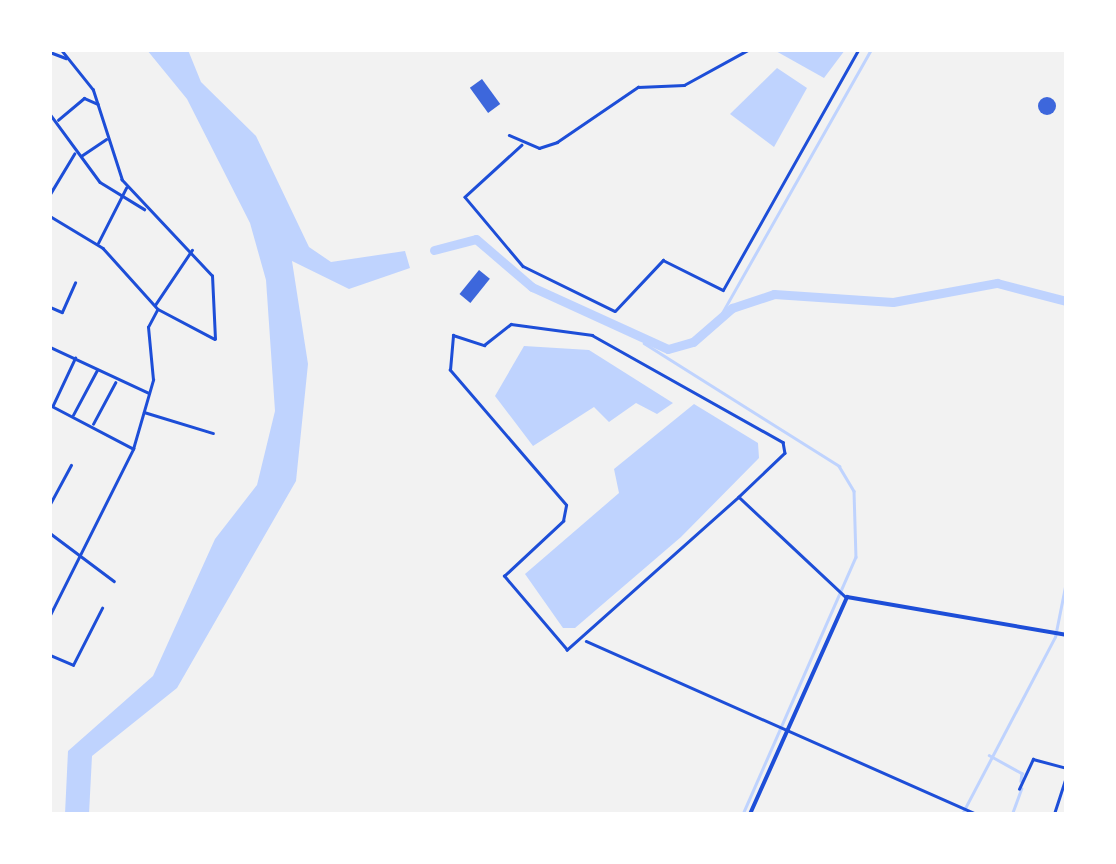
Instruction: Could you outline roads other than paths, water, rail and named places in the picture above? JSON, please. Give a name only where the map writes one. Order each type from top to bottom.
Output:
[{"type":"street","points":[[50,216],[98,245],[156,308],[214,339],[214,282],[192,250],[127,186],[106,139],[98,104],[62,50]]},
{"type":"street","points":[[748,50],[684,85],[638,86],[556,142],[522,145],[465,197],[523,266],[615,311],[663,260],[722,290],[858,50]]},
{"type":"street","points":[[50,52],[68,56]]},
{"type":"street","points":[[56,121],[84,98],[98,104]]},
{"type":"street","points":[[50,114],[80,157],[122,198],[150,212]]},
{"type":"street","points":[[509,135],[522,145]]},
{"type":"street","points":[[80,157],[106,139]]},
{"type":"street","points":[[50,194],[76,152]]},
{"type":"street","points":[[98,245],[127,186]]},
{"type":"street","points":[[50,615],[134,449],[150,394],[148,327],[192,250]]},
{"type":"street","points":[[50,307],[62,312],[76,283]]},
{"type":"street","points":[[511,324],[582,332],[691,386],[783,442],[785,453],[740,497],[584,640],[567,650],[506,584],[507,570],[567,509],[450,370],[455,332],[484,345],[511,324]]},
{"type":"street","points":[[50,346],[116,382],[150,394]]},
{"type":"street","points":[[75,358],[51,406],[134,449]]},
{"type":"street","points":[[72,416],[97,370]]},
{"type":"street","points":[[92,426],[116,382]]},
{"type":"street","points":[[144,412],[214,433]]},
{"type":"street","points":[[50,504],[71,465]]},
{"type":"street","points":[[740,497],[846,598],[1066,635]]},
{"type":"street","points":[[50,534],[114,581]]},
{"type":"street","points":[[750,814],[846,598]]},
{"type":"street","points":[[50,655],[74,664],[102,608]]},
{"type":"street","points":[[584,640],[976,814]]},
{"type":"street","points":[[1019,789],[1033,759],[1066,768]]},
{"type":"street","points":[[1054,814],[1066,776]]},
{"type":"street","points":[[1059,806],[1066,812]]},
{"type":"water","points":[[147,50],[188,50],[201,82],[256,136],[309,247],[331,262],[405,251],[410,268],[349,289],[292,261],[308,364],[296,481],[177,688],[92,756],[89,814],[65,814],[68,751],[153,676],[215,539],[257,485],[275,411],[266,280],[250,223],[187,99]]},
{"type":"water","points":[[774,50],[845,50],[824,78]]},
{"type":"water","points":[[777,68],[807,88],[774,147],[730,114]]},
{"type":"water","points":[[524,346],[589,350],[673,403],[657,414],[636,403],[609,422],[594,407],[533,446],[495,396]]},
{"type":"water","points":[[694,404],[758,443],[759,458],[681,537],[575,628],[563,628],[525,574],[619,493],[614,469]]},
{"type":"waterway","points":[[722,313],[871,50]]},
{"type":"waterway","points":[[434,250],[476,239],[532,287],[668,349],[693,342],[732,308],[774,294],[893,302],[997,283],[1066,301]]},
{"type":"waterway","points":[[644,343],[839,466],[854,491],[856,557],[743,814]]},
{"type":"waterway","points":[[962,814],[1055,637],[1066,582]]},
{"type":"waterway","points":[[989,755],[1022,773],[1021,781]]},
{"type":"waterway","points":[[1012,814],[1021,789]]}]
